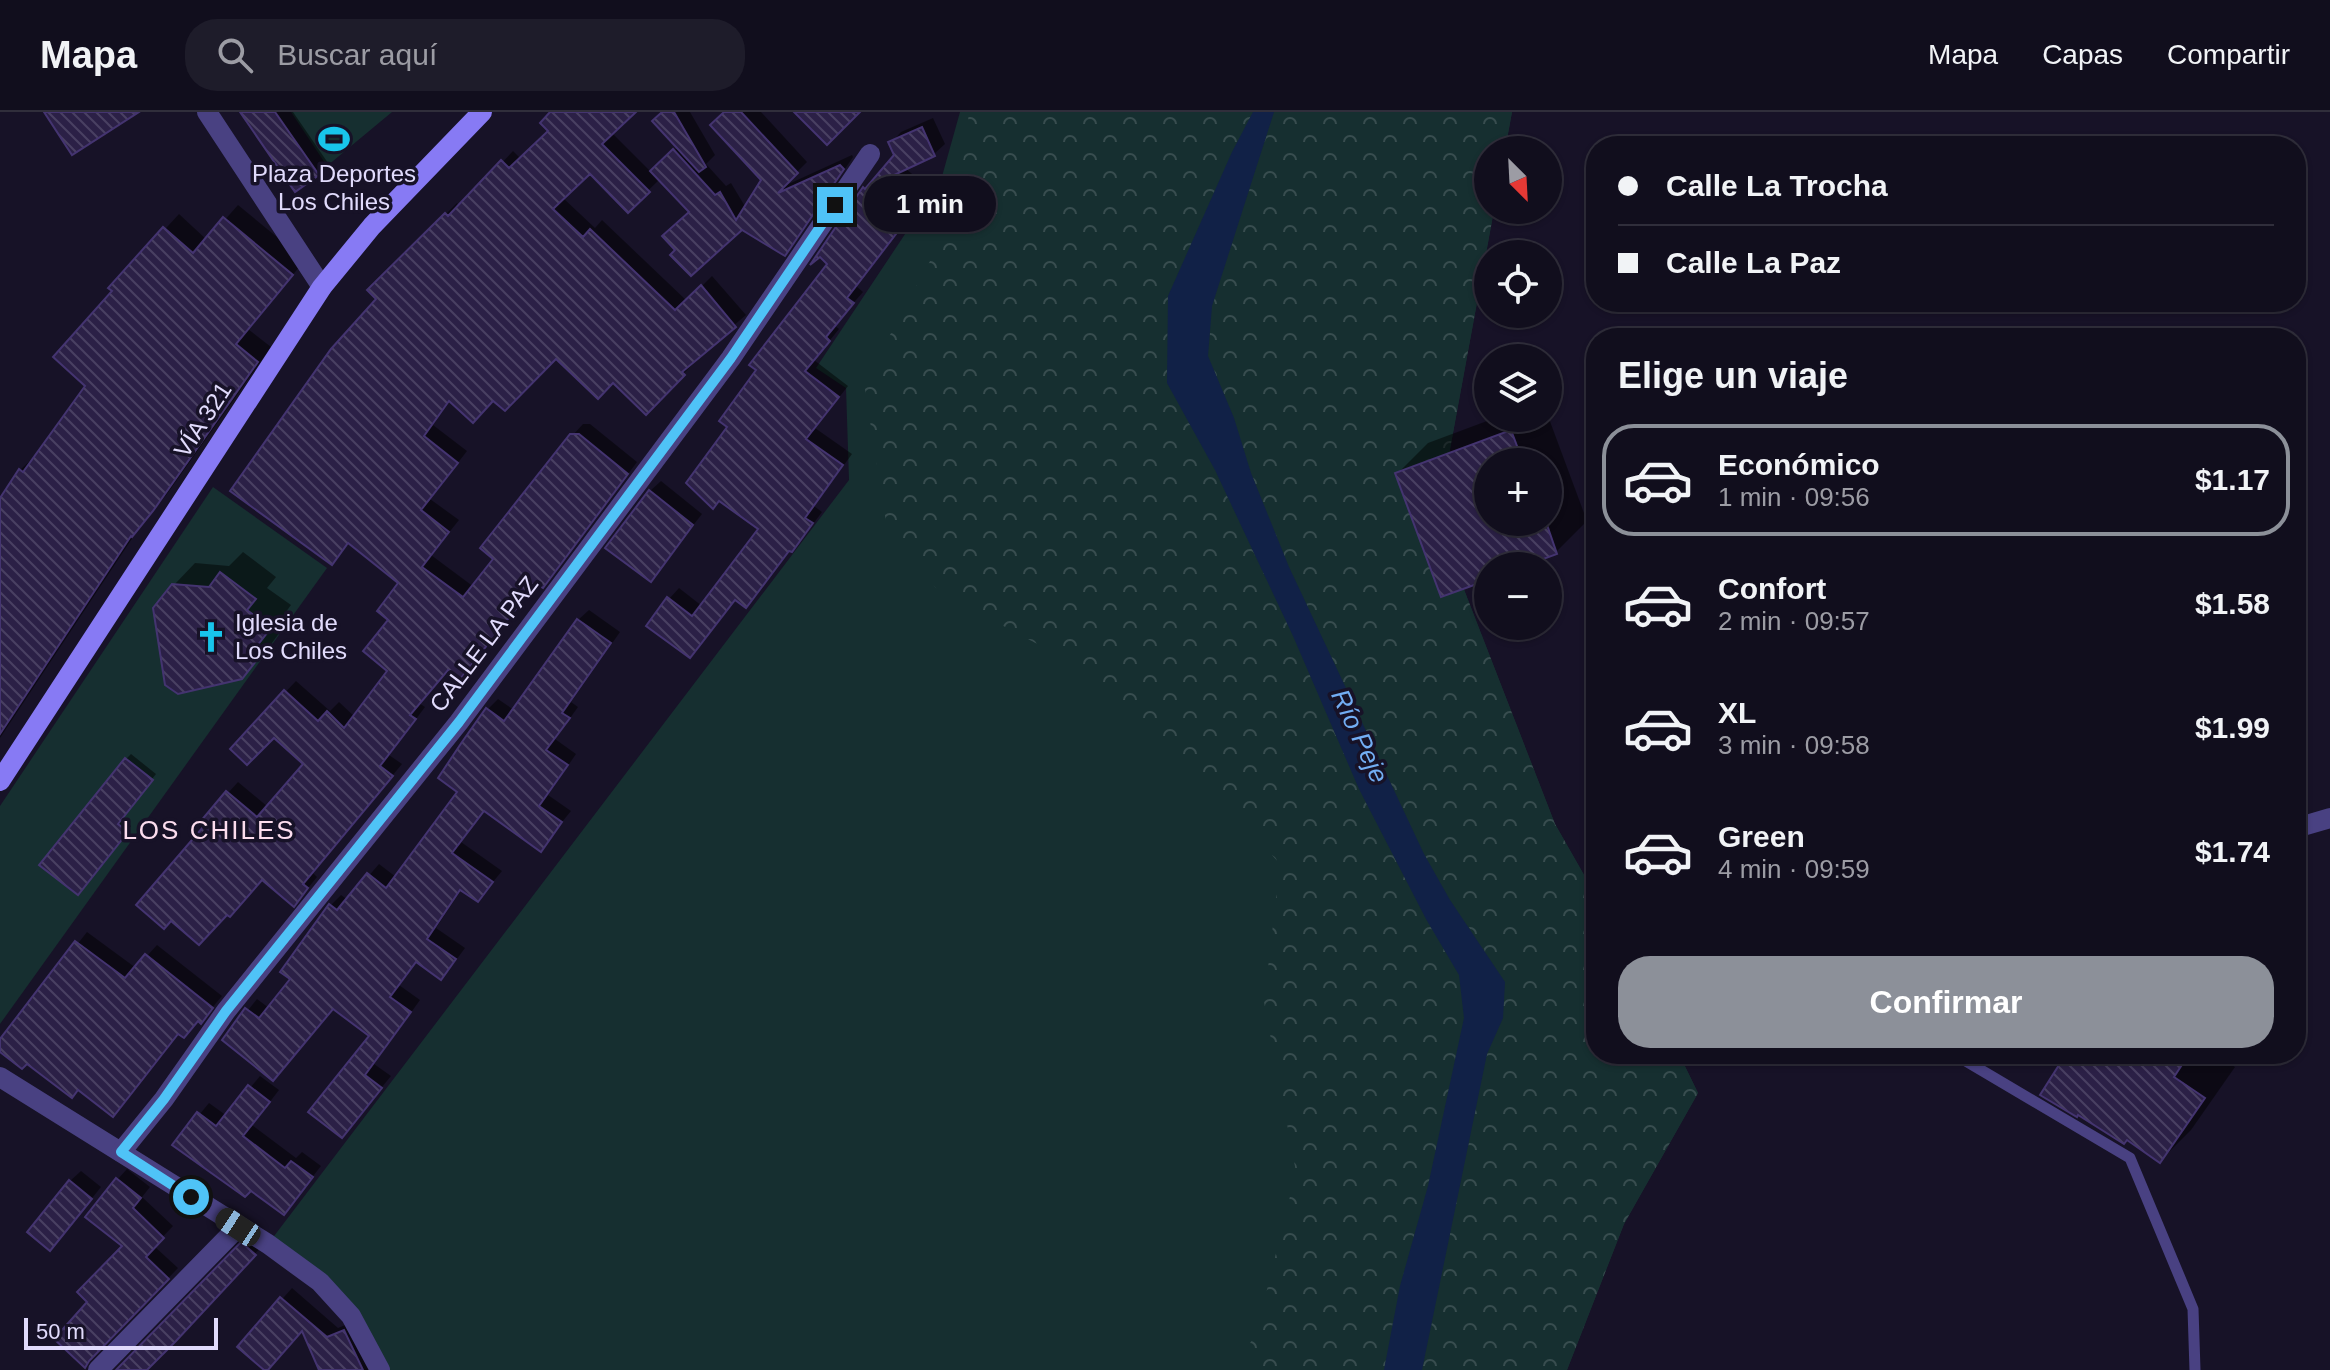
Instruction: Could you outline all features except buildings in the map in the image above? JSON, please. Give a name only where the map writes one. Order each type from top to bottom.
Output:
[{"type":"street","points":[[207,112],[322,287]]},
{"type":"street","name":"VÍA 321","points":[[0,781],[322,287],[372,226],[482,112]]},
{"type":"street","name":"CALLE LA PAZ","points":[[121,1152],[164,1099],[226,1011],[459,722],[731,358],[870,154]]},
{"type":"street","points":[[2306,825],[2330,818]]},
{"type":"street","points":[[0,1077],[268,1244],[320,1282],[339,1301],[358,1328],[380,1370]]},
{"type":"street","points":[[98,1370],[238,1227]]},
{"type":"lane","points":[[1971,1064],[2130,1158],[2193,1309],[2195,1370]]},
{"type":"green space","name":"Plaza Deportes Los Chiles","points":[[291,112],[392,112],[327,166]]},
{"type":"green space","points":[[960,112],[1512,112],[1508,136],[1474,136],[1474,224],[1491,224],[1488,240],[1474,240],[1474,319],[1437,520],[1474,615],[1474,640],[1484,640],[1555,824],[1586,878],[1586,1064],[1684,1064],[1698,1093],[1624,1224],[1567,1370],[380,1370],[328,1291],[268,1244],[849,480],[846,388],[816,368],[941,180]]},
{"type":"green space","points":[[969,112],[1253,112],[1168,296],[1167,383],[1215,470],[1293,636],[1359,789],[1426,919],[1459,975],[1464,1018],[1428,1186],[1400,1286],[1384,1370],[1236,1370],[1257,1330],[1296,1172],[1264,1002],[1280,864],[1207,781],[1062,657],[941,593],[889,541],[864,383],[958,203]]},
{"type":"green space","points":[[1274,112],[1512,112],[1508,136],[1474,136],[1474,224],[1491,224],[1488,240],[1474,240],[1474,319],[1437,520],[1474,615],[1474,640],[1484,640],[1555,824],[1586,878],[1586,1064],[1684,1064],[1698,1093],[1624,1224],[1567,1370],[1422,1370],[1487,1054],[1503,1018],[1484,949],[1450,900],[1424,854],[1289,567],[1208,356],[1212,307]]},
{"type":"green space","points":[[213,487],[327,568],[0,1024],[0,806]]},
{"type":"water","name":"Río Peje","points":[[1253,112],[1274,112],[1212,306],[1208,356],[1289,567],[1424,854],[1450,900],[1505,982],[1503,1018],[1487,1054],[1422,1370],[1384,1370],[1400,1286],[1428,1186],[1464,1018],[1459,975],[1426,919],[1359,789],[1293,636],[1215,470],[1167,383],[1168,296]]},
{"type":"place","name":"Plaza Deportes Los Chiles","points":[[334,139]]},
{"type":"place","name":"Iglesia de Los Chiles","points":[[211,637]]},
{"type":"district","name":"LOS CHILES","points":[[209,830]]},
{"type":"route","points":[[191,1197],[121,1152],[164,1099],[226,1011],[459,722],[731,358],[835,205]]}]
